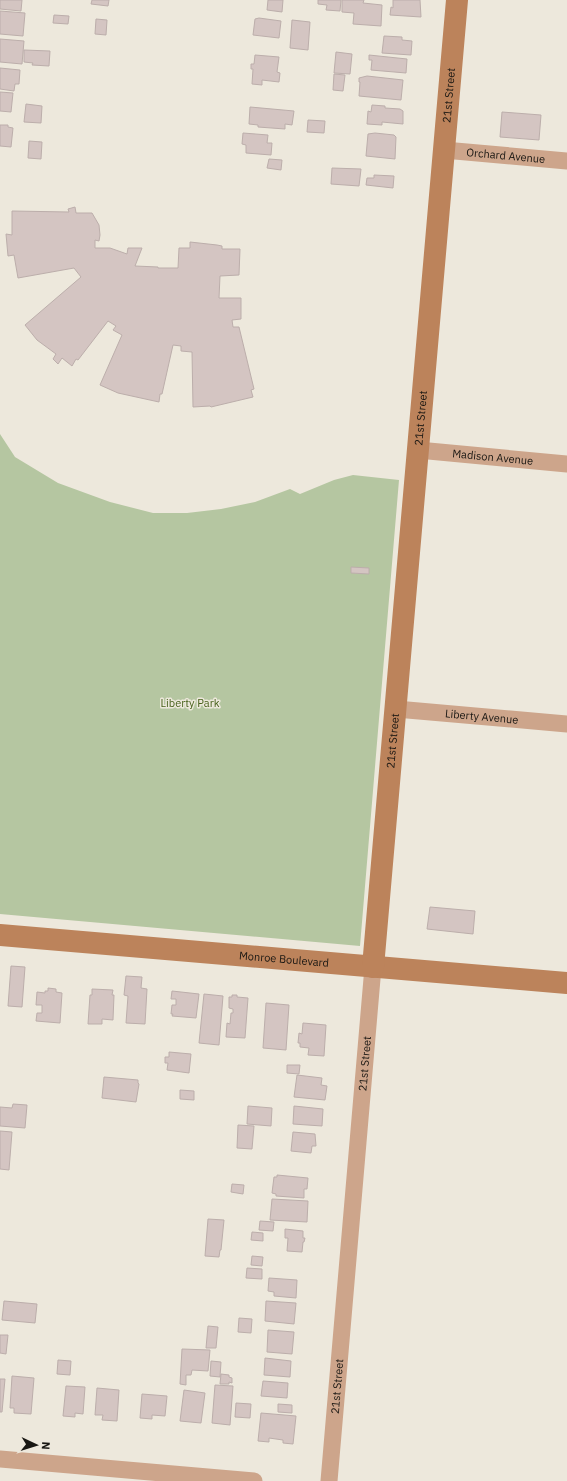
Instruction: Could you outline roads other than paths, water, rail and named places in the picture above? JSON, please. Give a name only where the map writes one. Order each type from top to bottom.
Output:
[{"type":"street","name":"21st Street","points":[[329,1481],[457,0]]},
{"type":"street","name":"Orchard Avenue","points":[[444,150],[567,161]]},
{"type":"street","name":"Madison Avenue","points":[[418,450],[567,464]]},
{"type":"street","name":"Liberty Avenue","points":[[396,709],[567,724]]},
{"type":"street","name":"Monroe Boulevard","points":[[0,935],[567,983]]},
{"type":"street","points":[[0,1458],[254,1481]]},
{"type":"park label","name":"Liberty Park","points":[[190,703]]}]
